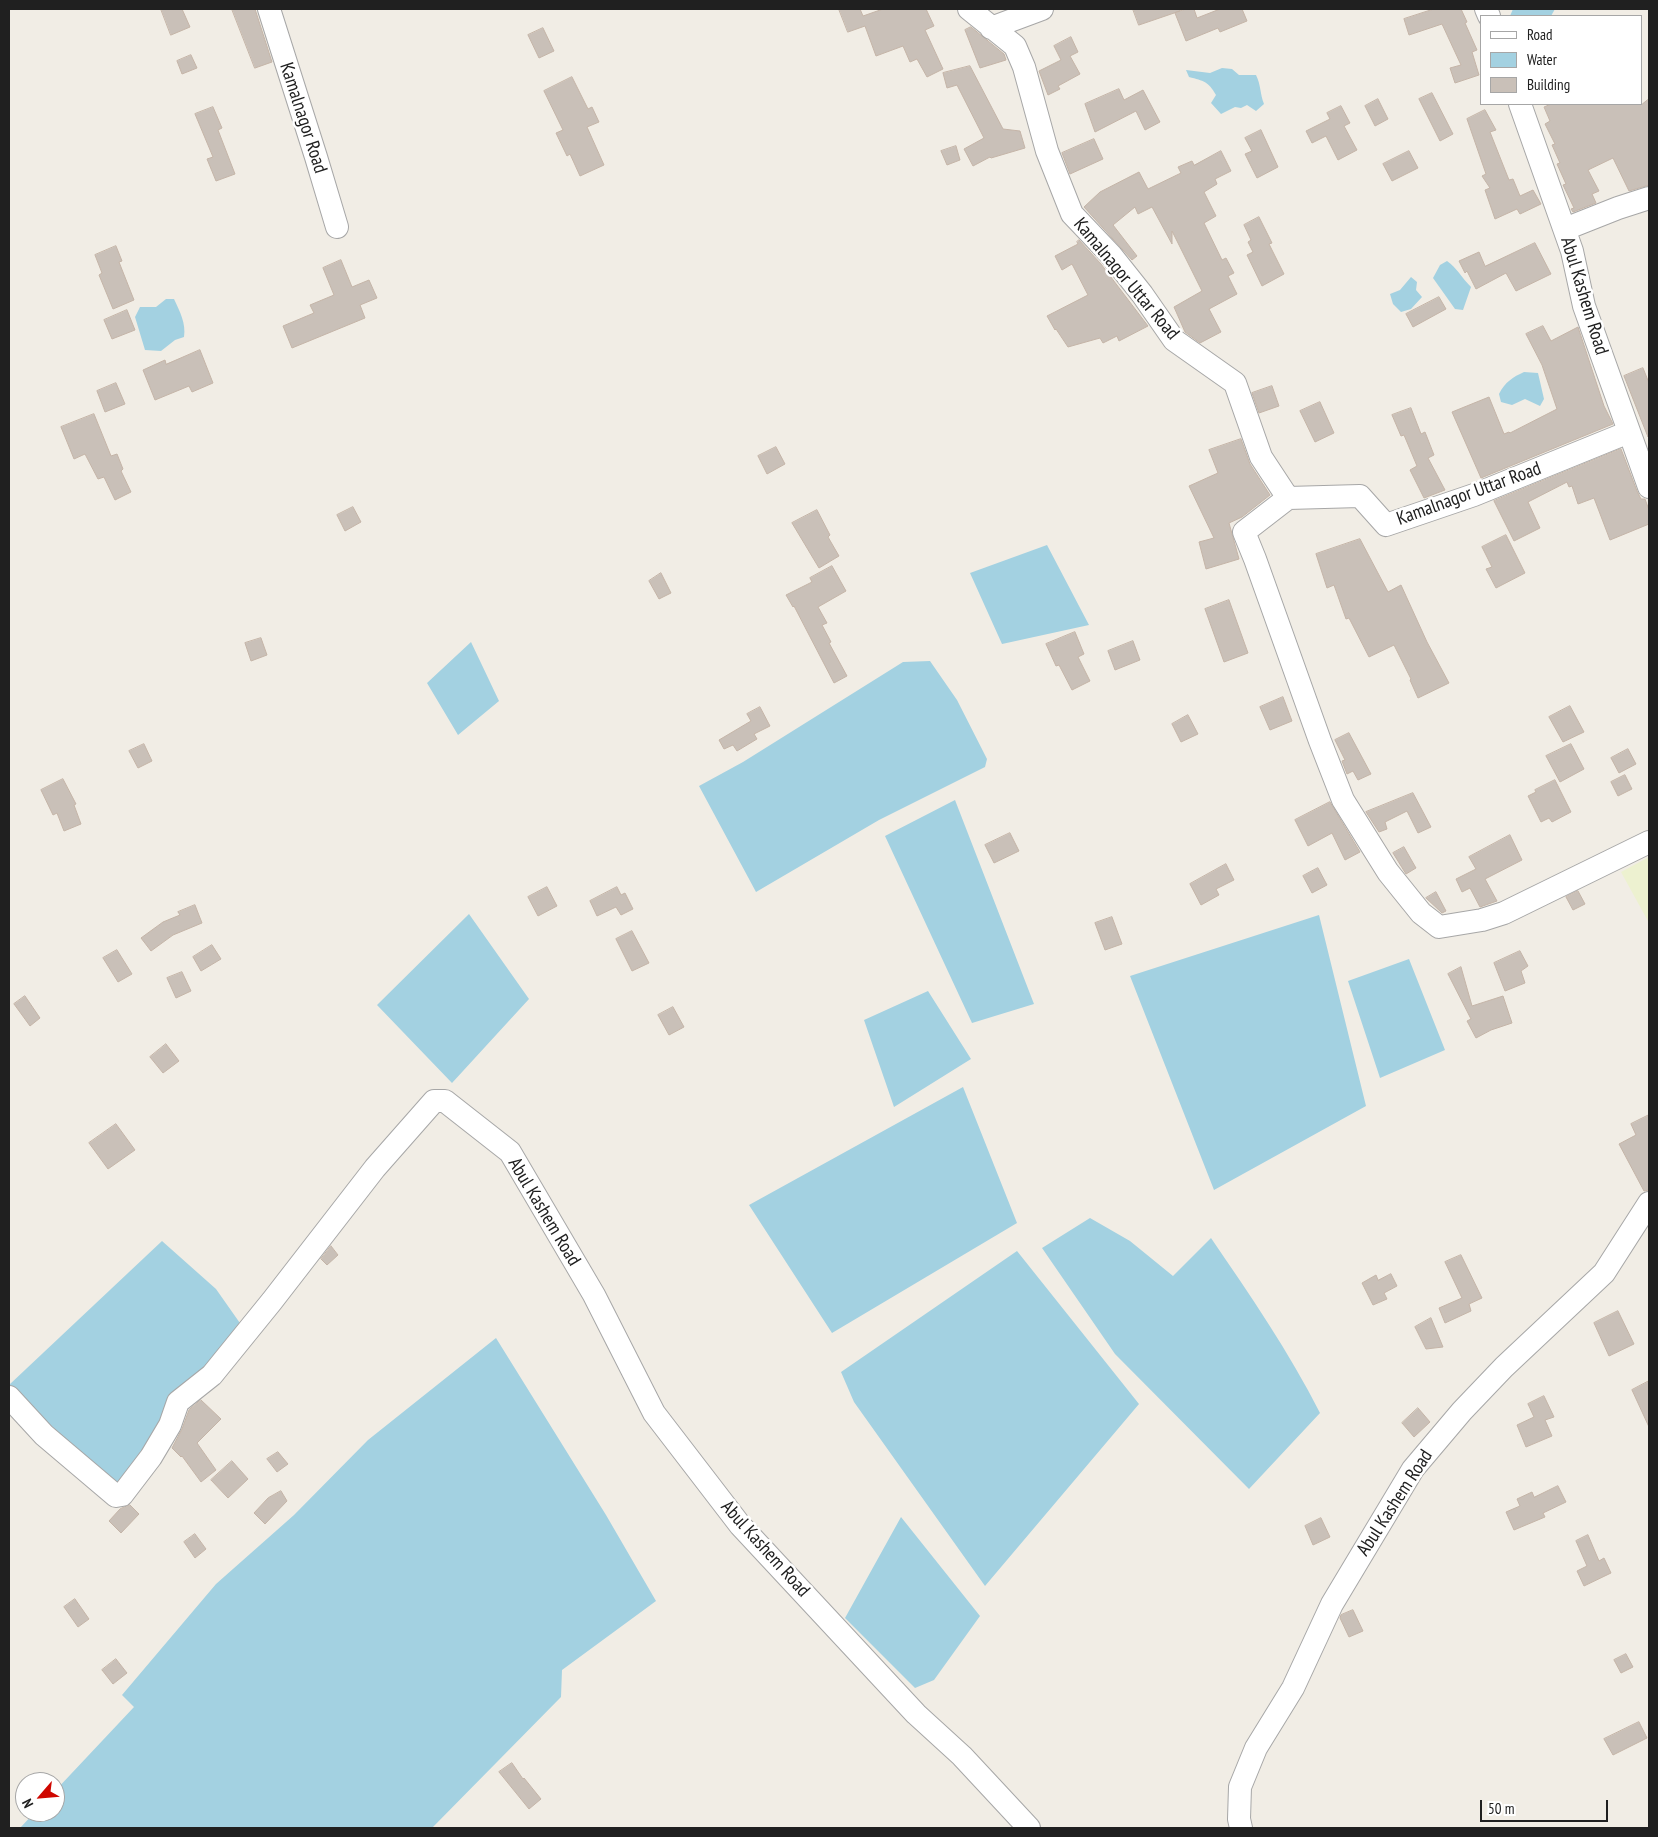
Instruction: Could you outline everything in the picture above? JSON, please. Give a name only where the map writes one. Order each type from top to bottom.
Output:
[{"type":"street","name":"Kamalnagor Road","points":[[269,9],[336,227]]},
{"type":"street","name":"Kamalnagor Uttar Road","points":[[969,9],[1015,46],[1024,66],[1047,152],[1072,214],[1111,255],[1142,294],[1174,340],[1235,383],[1261,457],[1288,498],[1360,496],[1386,525],[1474,495],[1629,432]]},
{"type":"street","points":[[991,28],[1042,9]]},
{"type":"street","name":"Abul Kashem Road","points":[[1520,105],[1572,251],[1584,306],[1649,487]]},
{"type":"street","points":[[1565,229],[1649,198]]},
{"type":"street","points":[[1288,498],[1244,532],[1256,559],[1320,741],[1344,800],[1388,872],[1421,913],[1439,927],[1482,920],[1504,913],[1649,842]]},
{"type":"street","name":"Abul Kashem Road","points":[[9,1397],[52,1441],[116,1496],[122,1495],[151,1457],[170,1425],[178,1402],[212,1375],[375,1168],[434,1101],[445,1101],[510,1152],[594,1295],[654,1413],[740,1525],[916,1714],[962,1756],[1029,1828]]},
{"type":"street","name":"Abul Kashem Road","points":[[1241,1828],[1239,1819],[1240,1787],[1256,1748],[1294,1688],[1332,1604],[1412,1469],[1462,1410],[1498,1373],[1604,1273],[1649,1203]]},
{"type":"green space","points":[[1649,857],[1649,923],[1621,872]]},
{"type":"water","points":[[1513,9],[1555,9],[1552,15],[1510,15]]},
{"type":"water","points":[[1222,68],[1232,69],[1239,75],[1256,75],[1264,104],[1256,111],[1247,105],[1241,108],[1235,107],[1221,114],[1211,103],[1216,95],[1211,87],[1202,81],[1189,77],[1186,70],[1210,73]]},
{"type":"water","points":[[1447,261],[1471,287],[1463,310],[1455,309],[1433,278],[1440,265]]},
{"type":"water","points":[[1411,277],[1417,282],[1416,290],[1422,297],[1411,309],[1401,312],[1393,304],[1390,294],[1400,290]]},
{"type":"water","points":[[166,299],[174,299],[183,322],[184,337],[175,340],[161,351],[145,350],[135,317],[140,307],[156,307]]},
{"type":"water","points":[[1524,372],[1538,373],[1544,399],[1540,406],[1525,399],[1512,405],[1501,402],[1499,394],[1504,386]]},
{"type":"water","points":[[1047,545],[1089,625],[1002,644],[970,573]]},
{"type":"water","points":[[471,642],[499,701],[458,735],[427,683]]},
{"type":"water","points":[[930,661],[957,700],[987,759],[985,767],[879,820],[756,892],[699,786],[743,762],[903,662]]},
{"type":"water","points":[[955,800],[1034,1004],[972,1023],[885,836]]},
{"type":"water","points":[[469,914],[529,999],[452,1083],[377,1005]]},
{"type":"water","points":[[1319,915],[1366,1106],[1214,1190],[1130,976]]},
{"type":"water","points":[[1409,959],[1445,1050],[1380,1078],[1348,981]]},
{"type":"water","points":[[928,991],[971,1059],[894,1107],[864,1020]]},
{"type":"water","points":[[963,1087],[1017,1223],[832,1333],[749,1205]]},
{"type":"water","points":[[1090,1218],[1130,1241],[1173,1276],[1211,1238],[1295,1368],[1320,1413],[1249,1489],[1115,1354],[1042,1248]]},
{"type":"water","points":[[162,1241],[216,1289],[242,1326],[117,1486],[9,1385]]},
{"type":"water","points":[[1017,1251],[1139,1404],[985,1586],[854,1402],[841,1372]]},
{"type":"water","points":[[496,1338],[606,1515],[656,1601],[562,1670],[561,1697],[432,1828],[20,1828],[26,1822],[65,1822],[65,1780],[134,1707],[122,1695],[216,1584],[294,1515],[368,1440]]},
{"type":"water","points":[[901,1517],[980,1616],[934,1680],[915,1688],[845,1618]]},
{"type":"building","points":[[161,9],[182,9],[190,27],[171,35]]},
{"type":"building","points":[[232,9],[255,9],[272,62],[255,68]]},
{"type":"building","points":[[839,9],[860,9],[863,16],[883,9],[926,9],[934,26],[925,30],[943,69],[927,77],[917,59],[910,62],[903,46],[876,56],[865,26],[848,32]]},
{"type":"building","points":[[1133,9],[1179,9],[1180,11],[1139,25]]},
{"type":"building","points":[[1186,9],[1194,9],[1197,18],[1220,9],[1242,9],[1247,21],[1220,32],[1218,28],[1186,41],[1175,13]]},
{"type":"building","points":[[1434,9],[1461,9],[1477,50],[1472,52],[1479,75],[1455,83],[1450,68],[1461,65],[1442,24],[1409,35],[1404,19]]},
{"type":"building","points":[[971,27],[1004,54],[1006,60],[980,68],[965,30]]},
{"type":"building","points":[[543,28],[554,51],[539,58],[528,35]]},
{"type":"building","points":[[1071,37],[1078,52],[1070,56],[1080,74],[1058,86],[1060,89],[1048,95],[1039,71],[1061,60],[1054,46]]},
{"type":"building","points":[[191,55],[197,68],[182,74],[177,61]]},
{"type":"building","points":[[970,66],[1003,129],[1020,131],[1025,148],[990,157],[973,166],[964,149],[984,138],[957,85],[947,88],[943,73]]},
{"type":"building","points":[[572,77],[588,109],[592,107],[599,122],[587,127],[604,165],[580,176],[570,154],[567,156],[556,133],[563,130],[544,91]]},
{"type":"building","points":[[1119,89],[1124,100],[1143,90],[1160,122],[1145,130],[1136,111],[1095,132],[1085,104]]},
{"type":"building","points":[[1432,93],[1453,134],[1440,141],[1419,99]]},
{"type":"building","points":[[1378,99],[1388,119],[1375,126],[1365,106]]},
{"type":"building","points":[[1649,99],[1649,185],[1629,191],[1613,158],[1588,170],[1599,191],[1592,194],[1596,203],[1573,212],[1571,209],[1574,208],[1563,185],[1566,184],[1557,164],[1560,163],[1552,145],[1555,144],[1545,124],[1550,121],[1544,107],[1549,105],[1643,105]]},
{"type":"building","points":[[1341,106],[1350,123],[1344,126],[1357,150],[1338,160],[1326,136],[1312,143],[1306,131],[1330,119],[1327,113]]},
{"type":"building","points":[[213,107],[222,128],[218,130],[235,174],[216,181],[207,159],[213,157],[195,114]]},
{"type":"building","points":[[1485,110],[1496,130],[1490,132],[1509,180],[1513,179],[1520,196],[1533,190],[1541,204],[1520,214],[1517,209],[1495,219],[1485,190],[1490,188],[1482,176],[1486,174],[1467,119]]},
{"type":"building","points":[[1261,130],[1278,167],[1257,178],[1245,154],[1252,151],[1245,138]]},
{"type":"building","points":[[1094,139],[1103,159],[1070,174],[1062,153]]},
{"type":"building","points":[[956,146],[960,160],[947,165],[941,151]]},
{"type":"building","points":[[1221,151],[1231,171],[1215,179],[1217,184],[1204,192],[1216,216],[1204,223],[1222,260],[1226,258],[1234,273],[1228,276],[1237,294],[1209,309],[1221,332],[1200,343],[1185,332],[1174,307],[1202,291],[1172,231],[1172,244],[1152,207],[1138,214],[1135,207],[1113,225],[1137,256],[1132,260],[1084,207],[1100,192],[1139,172],[1148,189],[1181,173],[1178,167],[1192,161],[1194,165]]},
{"type":"building","points":[[1409,151],[1418,168],[1392,181],[1383,164]]},
{"type":"building","points":[[1259,217],[1272,243],[1269,244],[1284,274],[1262,286],[1247,255],[1253,252],[1248,242],[1251,240],[1244,225]]},
{"type":"building","points":[[1079,240],[1101,264],[1148,326],[1119,341],[1117,336],[1103,343],[1100,338],[1068,347],[1047,316],[1088,295],[1072,264],[1062,270],[1055,256],[1078,244]]},
{"type":"building","points":[[1535,243],[1551,274],[1516,291],[1506,273],[1476,289],[1467,271],[1465,273],[1459,261],[1479,252],[1485,266]]},
{"type":"building","points":[[116,246],[122,261],[119,262],[134,300],[113,309],[99,275],[102,273],[95,255]]},
{"type":"building","points":[[341,260],[352,287],[369,280],[377,298],[360,305],[365,318],[292,348],[283,326],[314,313],[310,305],[334,295],[323,268]]},
{"type":"building","points":[[1439,297],[1446,309],[1413,327],[1406,314]]},
{"type":"building","points":[[127,310],[135,330],[112,339],[104,320]]},
{"type":"building","points":[[1543,326],[1551,341],[1578,327],[1604,406],[1613,424],[1481,478],[1452,412],[1489,397],[1504,434],[1510,433],[1557,409],[1542,365],[1526,334]]},
{"type":"building","points":[[200,350],[213,383],[192,392],[189,386],[155,400],[143,370],[165,360],[166,364]]},
{"type":"building","points":[[1643,368],[1649,383],[1648,437],[1624,376]]},
{"type":"building","points":[[116,383],[125,404],[105,412],[97,391]]},
{"type":"building","points":[[1272,386],[1279,406],[1259,413],[1252,393]]},
{"type":"building","points":[[1320,402],[1334,433],[1315,442],[1300,411]]},
{"type":"building","points":[[1411,408],[1421,434],[1425,432],[1434,455],[1428,458],[1445,490],[1424,498],[1410,470],[1417,466],[1404,435],[1401,436],[1392,415]]},
{"type":"building","points":[[94,414],[111,456],[117,454],[123,469],[121,471],[131,492],[115,500],[104,477],[98,479],[85,454],[74,459],[61,427]]},
{"type":"building","points":[[1241,439],[1250,464],[1270,495],[1242,517],[1229,523],[1239,559],[1206,569],[1199,542],[1214,538],[1189,486],[1218,473],[1209,450]]},
{"type":"building","points":[[776,447],[785,464],[767,474],[758,456]]},
{"type":"building","points":[[1621,449],[1637,491],[1641,499],[1645,499],[1649,510],[1649,524],[1610,540],[1594,498],[1578,504],[1572,486],[1569,487],[1567,482],[1528,502],[1540,528],[1514,541],[1494,501]]},
{"type":"building","points":[[353,507],[361,522],[345,531],[337,515]]},
{"type":"building","points":[[817,510],[830,535],[828,537],[839,556],[819,568],[792,523]]},
{"type":"building","points":[[1506,535],[1525,573],[1496,588],[1486,569],[1492,567],[1482,547]]},
{"type":"building","points":[[1360,539],[1388,592],[1401,585],[1427,642],[1449,683],[1418,698],[1394,645],[1369,657],[1349,618],[1346,619],[1334,585],[1327,588],[1316,554]]},
{"type":"building","points":[[832,566],[846,591],[818,607],[827,623],[822,625],[831,642],[829,643],[847,676],[834,683],[794,606],[786,595],[812,582],[810,578]]},
{"type":"building","points":[[661,573],[671,593],[659,599],[649,581]]},
{"type":"building","points":[[1229,600],[1248,653],[1224,662],[1205,609]]},
{"type":"building","points":[[1075,632],[1084,654],[1078,657],[1090,681],[1072,690],[1059,665],[1056,666],[1046,644]]},
{"type":"building","points":[[261,638],[267,655],[251,661],[245,643]]},
{"type":"building","points":[[1133,641],[1140,660],[1115,670],[1108,651]]},
{"type":"building","points":[[1283,697],[1292,721],[1270,730],[1260,707]]},
{"type":"building","points":[[1570,706],[1584,732],[1563,742],[1549,717]]},
{"type":"building","points":[[760,707],[770,726],[754,734],[757,739],[737,751],[733,745],[724,749],[719,740],[751,721],[747,714]]},
{"type":"building","points":[[1188,715],[1198,734],[1181,742],[1172,724]]},
{"type":"building","points":[[1349,733],[1371,774],[1358,780],[1353,771],[1347,774],[1342,761],[1345,760],[1335,740]]},
{"type":"building","points":[[144,744],[152,761],[138,768],[129,751]]},
{"type":"building","points":[[1571,744],[1584,769],[1560,782],[1546,756]]},
{"type":"building","points":[[1628,749],[1636,764],[1619,773],[1611,758]]},
{"type":"building","points":[[1625,775],[1632,789],[1618,796],[1611,782]]},
{"type":"building","points":[[63,779],[76,804],[74,805],[81,824],[64,831],[57,813],[53,815],[41,790]]},
{"type":"building","points":[[1555,780],[1571,812],[1552,822],[1549,818],[1541,822],[1528,796],[1536,792],[1535,790]]},
{"type":"building","points":[[1413,793],[1431,827],[1418,833],[1407,811],[1385,822],[1387,829],[1379,832],[1366,812]]},
{"type":"building","points":[[1330,802],[1360,852],[1345,860],[1332,833],[1308,846],[1295,820]]},
{"type":"building","points":[[1010,833],[1019,851],[994,863],[985,845]]},
{"type":"building","points":[[1510,835],[1522,860],[1485,879],[1497,901],[1480,907],[1470,888],[1462,892],[1456,879],[1476,869],[1469,857]]},
{"type":"building","points":[[1404,847],[1416,868],[1406,874],[1393,853]]},
{"type":"building","points":[[1226,864],[1234,880],[1216,889],[1219,895],[1201,905],[1190,884]]},
{"type":"building","points":[[1318,868],[1327,885],[1312,893],[1303,876]]},
{"type":"building","points":[[547,887],[557,906],[538,916],[528,897]]},
{"type":"building","points":[[617,887],[621,895],[625,893],[633,909],[621,915],[616,907],[597,916],[590,901]]},
{"type":"building","points":[[1578,891],[1585,904],[1573,910],[1566,897]]},
{"type":"building","points":[[1436,892],[1446,911],[1442,913],[1426,898]]},
{"type":"building","points":[[195,905],[202,923],[173,935],[151,951],[141,938],[163,922],[180,915],[178,912]]},
{"type":"building","points":[[1112,917],[1122,944],[1105,950],[1095,923]]},
{"type":"building","points":[[632,931],[649,963],[632,971],[616,939]]},
{"type":"building","points":[[212,945],[221,959],[201,971],[193,957]]},
{"type":"building","points":[[117,950],[132,974],[118,982],[103,958]]},
{"type":"building","points":[[1520,951],[1528,966],[1521,971],[1525,983],[1505,991],[1494,963]]},
{"type":"building","points":[[1461,967],[1472,1006],[1503,996],[1512,1023],[1491,1030],[1476,1038],[1467,1021],[1471,1019],[1448,974]]},
{"type":"building","points":[[182,972],[191,991],[176,998],[167,978]]},
{"type":"building","points":[[25,996],[40,1018],[30,1026],[14,1004]]},
{"type":"building","points":[[673,1007],[684,1027],[669,1035],[658,1015]]},
{"type":"building","points":[[166,1044],[179,1061],[163,1073],[150,1057]]},
{"type":"building","points":[[1649,1115],[1649,1190],[1644,1191],[1619,1144],[1636,1135],[1631,1124]]},
{"type":"building","points":[[116,1124],[135,1150],[108,1169],[89,1143]]},
{"type":"building","points":[[331,1246],[338,1255],[327,1265],[321,1259]]},
{"type":"building","points":[[1461,1255],[1482,1298],[1469,1304],[1471,1311],[1445,1323],[1439,1308],[1462,1298],[1445,1262]]},
{"type":"building","points":[[1391,1274],[1397,1286],[1384,1293],[1387,1299],[1373,1305],[1362,1283],[1376,1275],[1378,1280]]},
{"type":"building","points":[[1618,1311],[1634,1344],[1609,1356],[1594,1323]]},
{"type":"building","points":[[1431,1318],[1443,1347],[1426,1349],[1415,1327]]},
{"type":"building","points":[[1649,1381],[1649,1427],[1632,1390]]},
{"type":"building","points":[[1544,1396],[1554,1417],[1545,1420],[1552,1436],[1526,1447],[1517,1425],[1534,1417],[1528,1404]]},
{"type":"building","points":[[201,1400],[221,1419],[197,1443],[216,1470],[201,1482],[182,1456],[172,1448],[189,1410]]},
{"type":"building","points":[[1418,1408],[1430,1422],[1414,1437],[1402,1423]]},
{"type":"building","points":[[278,1452],[288,1464],[277,1472],[267,1459]]},
{"type":"building","points":[[232,1461],[248,1479],[228,1498],[211,1480]]},
{"type":"building","points":[[1558,1486],[1566,1502],[1543,1513],[1545,1517],[1514,1530],[1506,1512],[1520,1506],[1517,1499],[1532,1492],[1534,1497]]},
{"type":"building","points":[[281,1491],[287,1501],[265,1524],[254,1513],[268,1498]]},
{"type":"building","points":[[130,1505],[139,1514],[121,1533],[109,1521],[120,1509]]},
{"type":"building","points":[[1321,1518],[1330,1537],[1313,1545],[1305,1526]]},
{"type":"building","points":[[195,1534],[206,1549],[195,1558],[184,1542]]},
{"type":"building","points":[[1588,1535],[1599,1561],[1604,1558],[1611,1573],[1584,1586],[1577,1571],[1587,1566],[1576,1541]]},
{"type":"building","points":[[75,1599],[89,1619],[78,1627],[64,1607]]},
{"type":"building","points":[[1353,1610],[1363,1631],[1349,1637],[1340,1618],[1341,1615]]},
{"type":"building","points":[[1626,1654],[1633,1667],[1621,1673],[1614,1660]]},
{"type":"building","points":[[116,1659],[127,1673],[113,1684],[102,1670]]},
{"type":"building","points":[[1639,1722],[1647,1738],[1613,1755],[1604,1739]]},
{"type":"building","points":[[512,1763],[541,1799],[529,1809],[499,1772]]}]
